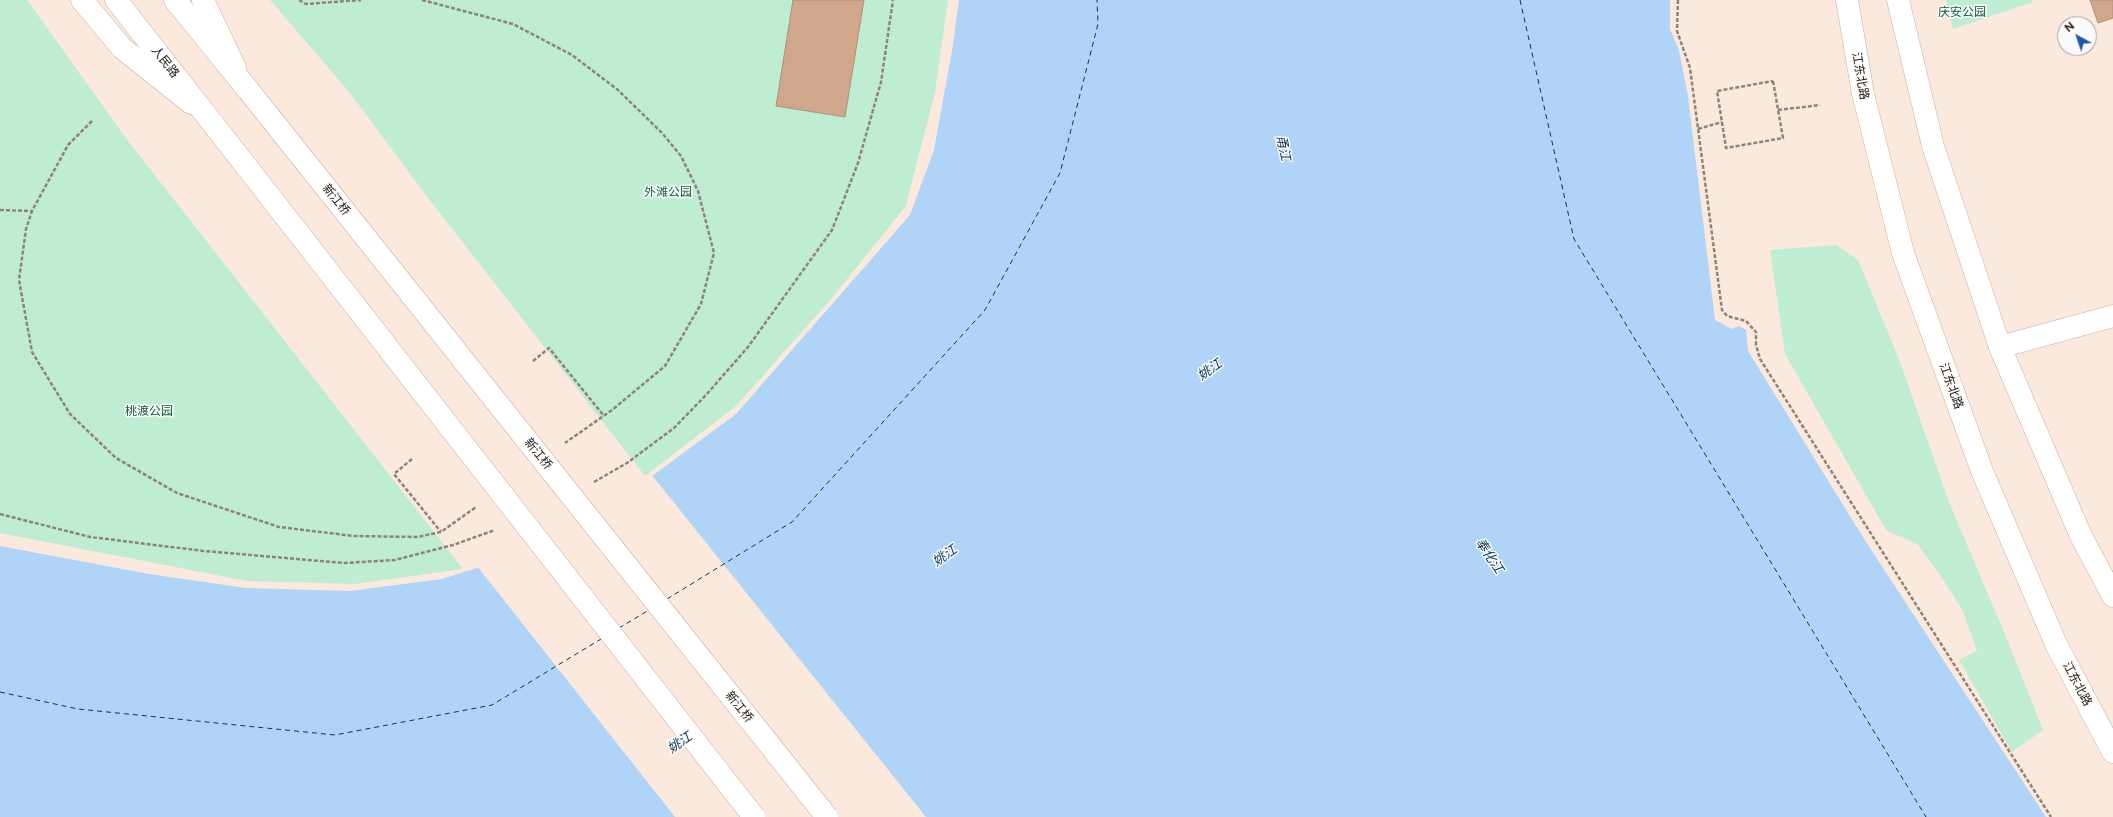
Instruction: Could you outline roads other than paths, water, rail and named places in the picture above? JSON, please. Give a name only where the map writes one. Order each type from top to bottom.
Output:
[{"type":"main road","points":[[82,0],[122,48],[209,119],[754,817]]},
{"type":"main road","name":"人民路","points":[[116,0],[209,119]]},
{"type":"main road","points":[[175,0],[246,87]]},
{"type":"main road","points":[[203,0],[246,87]]},
{"type":"main road","name":"江东北路","points":[[1848,0],[1863,94],[1903,253],[1982,471],[2056,644],[2113,752]]},
{"type":"main road","points":[[1898,0],[1933,146],[2000,347],[2081,536],[2113,596]]},
{"type":"main road","name":"新江桥","points":[[246,87],[827,817]]},
{"type":"main road","points":[[2000,347],[2113,316]]},
{"type":"water","points":[[959,0],[1670,0],[1670,29],[1679,50],[1688,96],[1715,320],[1732,329],[1739,326],[1746,330],[1748,351],[1866,542],[2046,817],[0,817],[0,546],[149,574],[246,588],[350,591],[442,579],[550,545],[621,499],[736,414],[910,215],[934,150],[953,45]]},
{"type":"park label","name":"庆安公园","points":[[1962,12]]},
{"type":"park label","name":"外滩公园","points":[[668,192]]},
{"type":"park label","name":"桃渡公园","points":[[149,411]]},
{"type":"water label","name":"甬江","points":[[1283,148]]},
{"type":"water label","name":"姚江","points":[[1210,370]]},
{"type":"water label","name":"姚江","points":[[945,556]]},
{"type":"water label","name":"奉化江","points":[[1489,556]]},
{"type":"water label","name":"姚江","points":[[680,743]]}]
